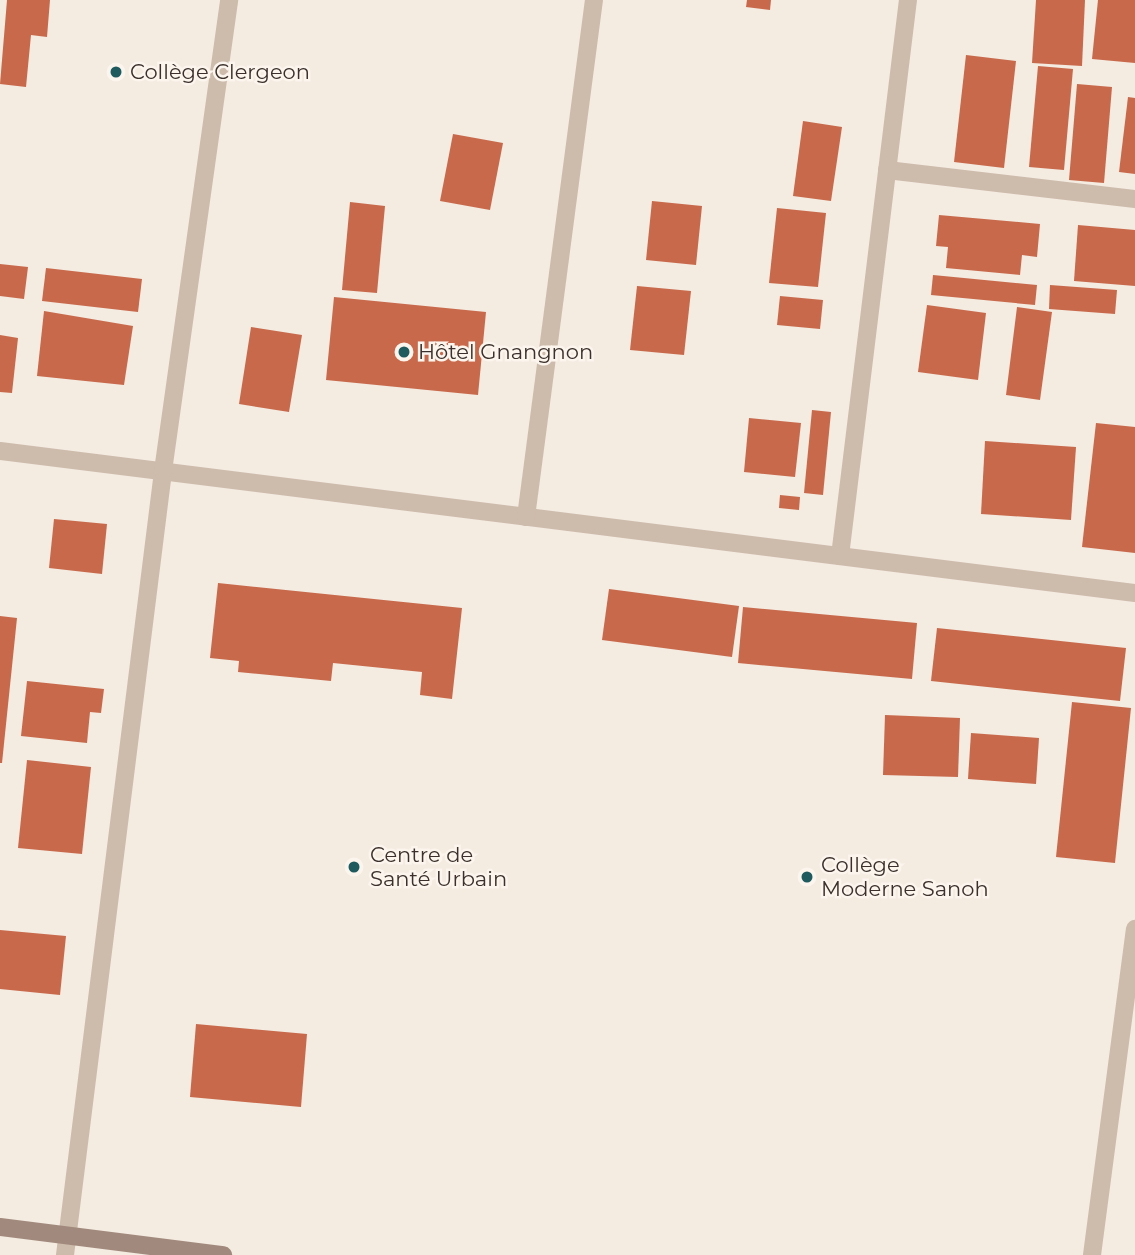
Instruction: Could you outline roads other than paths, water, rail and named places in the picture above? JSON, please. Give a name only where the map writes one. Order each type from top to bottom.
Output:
[{"type":"street","points":[[65,1255],[163,471],[229,0]]},
{"type":"street","points":[[526,517],[594,0]]},
{"type":"street","points":[[840,556],[908,0]]},
{"type":"street","points":[[887,170],[1135,200]]},
{"type":"street","points":[[0,451],[1135,593]]},
{"type":"street","points":[[1092,1255],[1135,929]]},
{"type":"street","points":[[0,1227],[223,1255]]},
{"type":"place","name":"Collège Clergeon","points":[[116,72]]},
{"type":"place","name":"Hôtel Gnangnon","points":[[404,352]]},
{"type":"place","name":"Centre de Santé Urbain","points":[[354,867]]},
{"type":"place","name":"Collège Moderne Sanoh","points":[[807,877]]}]
